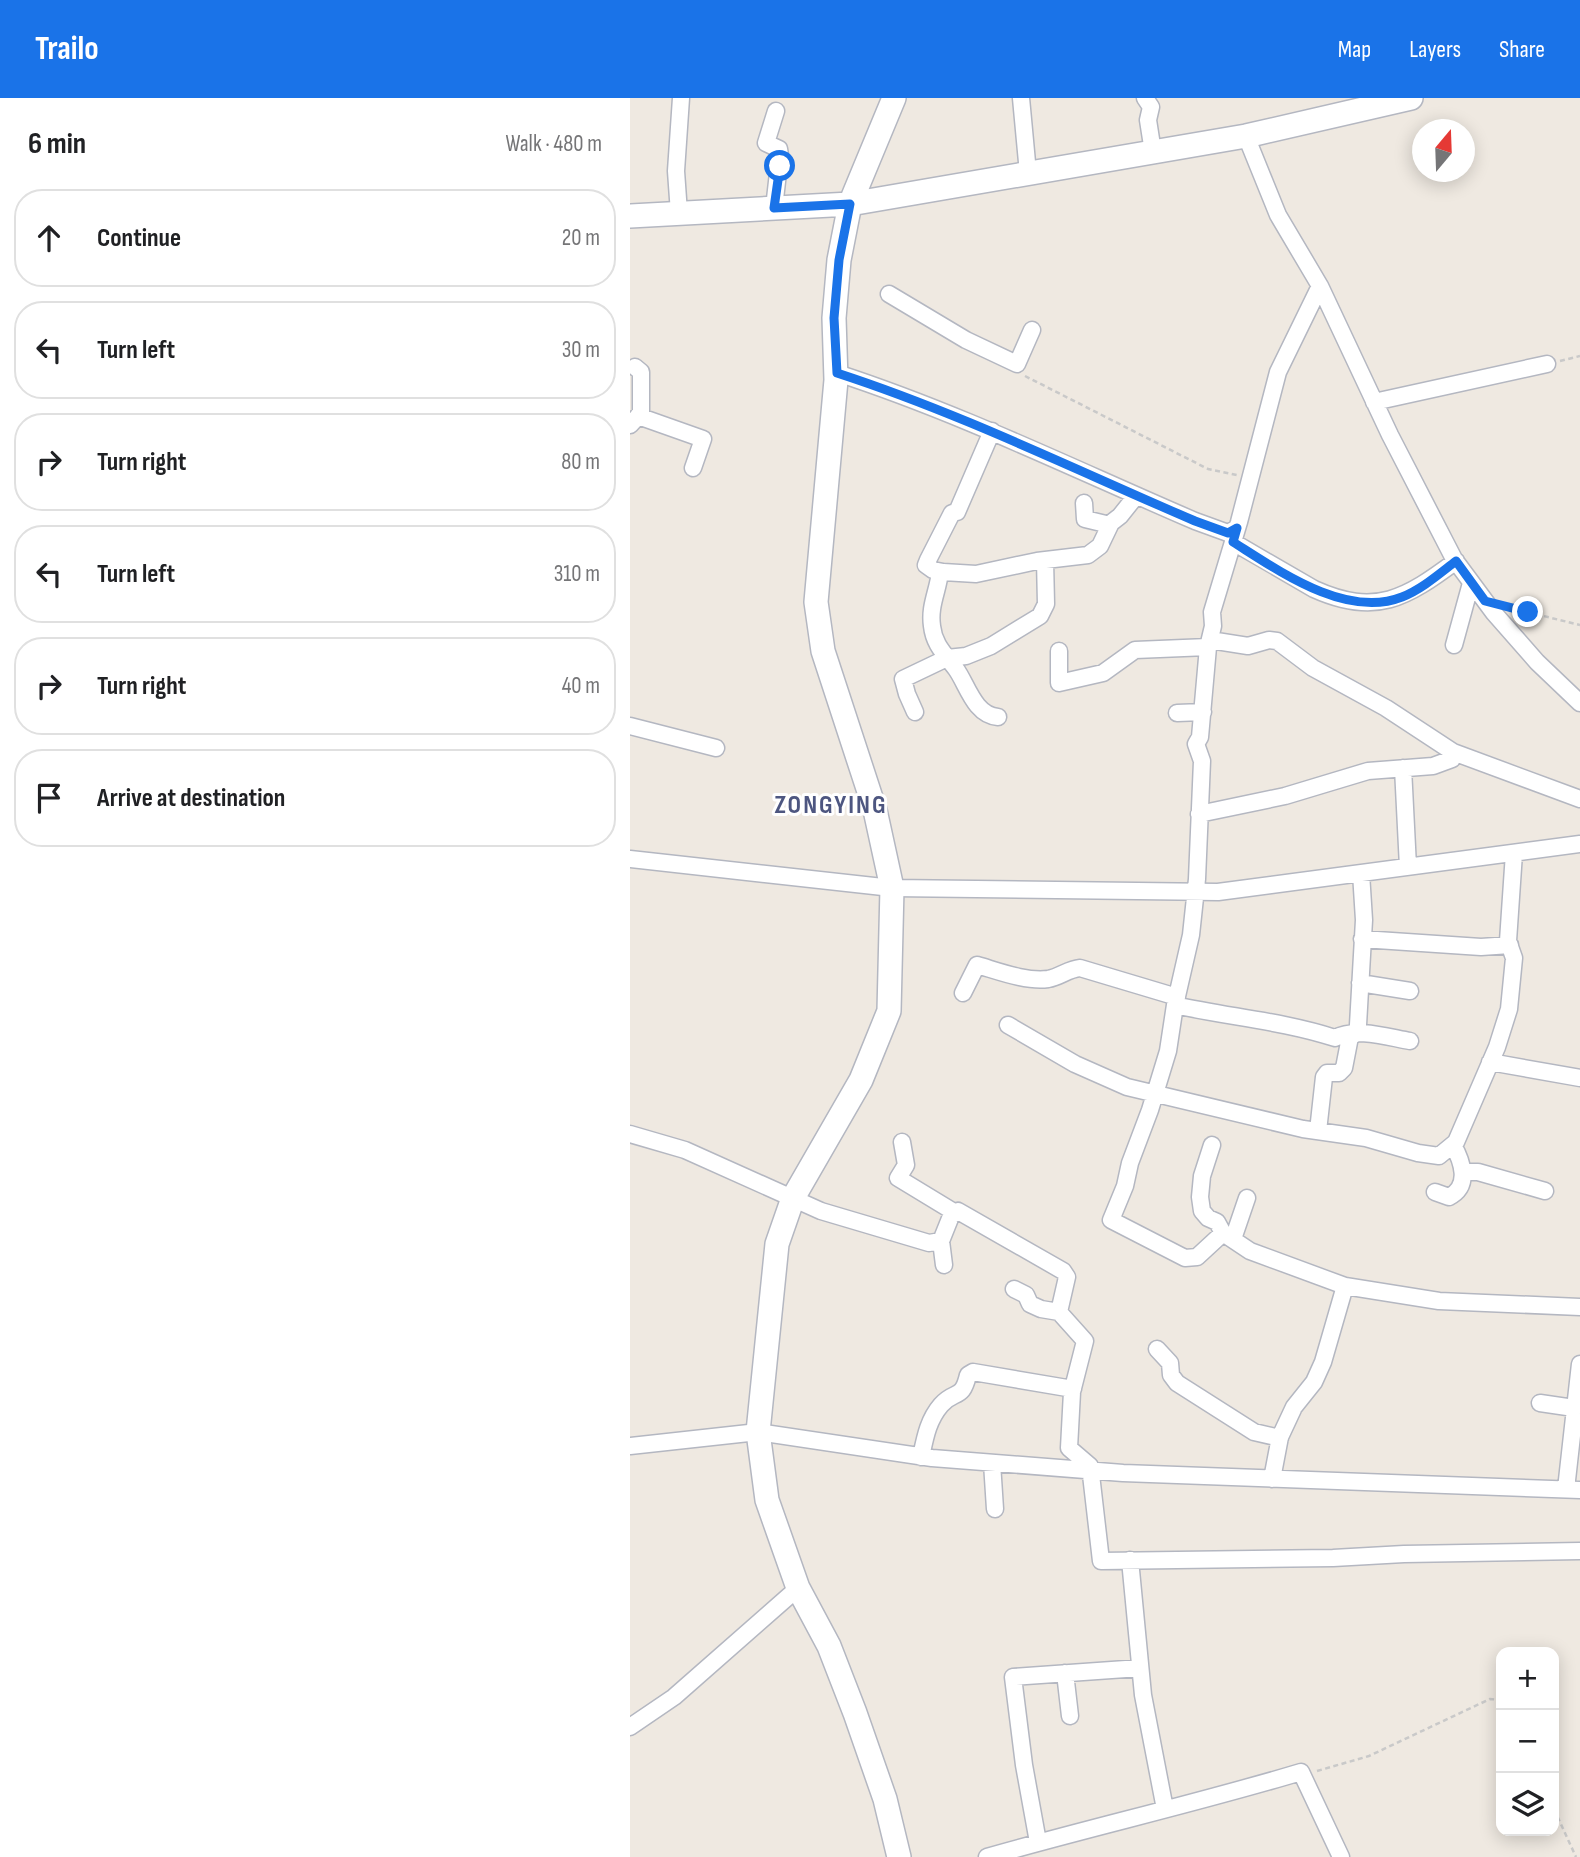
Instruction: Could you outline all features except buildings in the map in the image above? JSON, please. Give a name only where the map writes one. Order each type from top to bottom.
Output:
[{"type":"street","points":[[679,213],[676,171],[681,98]]},
{"type":"street","points":[[894,98],[850,204],[839,260],[834,318],[837,373],[816,602],[823,651],[874,810],[892,888],[889,1011],[861,1080],[793,1198],[777,1244],[758,1432],[767,1500],[798,1588],[829,1646],[855,1713],[885,1799],[899,1857]]},
{"type":"street","points":[[1021,98],[1027,173]]},
{"type":"street","points":[[1145,98],[1151,107],[1148,120],[1153,152]]},
{"type":"street","points":[[630,216],[850,204],[1246,136],[1411,98]]},
{"type":"street","points":[[774,208],[780,155],[779,149],[766,143],[776,111]]},
{"type":"street","points":[[1246,136],[1278,215],[1320,286],[1374,402],[1456,561],[1485,601],[1537,662],[1580,703]]},
{"type":"street","points":[[1247,1198],[1228,1236],[1197,1257],[1185,1258],[1111,1220],[1125,1186],[1130,1163],[1168,1051],[1191,935],[1197,879],[1202,761],[1196,744],[1200,737],[1213,626],[1212,612],[1278,372],[1320,286]]},
{"type":"street","points":[[889,294],[966,340],[1017,364],[1032,330]]},
{"type":"street","points":[[1374,402],[1547,364]]},
{"type":"street","points":[[635,367],[641,372],[641,413],[634,421],[703,439],[694,467]]},
{"type":"street","points":[[837,373],[897,392],[992,431],[1136,496],[1235,535],[1314,589],[1336,597],[1367,603],[1401,597],[1426,584],[1456,561]]},
{"type":"street","points":[[992,431],[957,512],[952,513],[945,523],[928,560],[926,565],[933,570],[976,574],[1045,560],[1088,555],[1100,546],[1110,525],[1136,496]]},
{"type":"street","points":[[1084,503],[1085,519],[1110,525]]},
{"type":"street","points":[[915,712],[906,694],[903,679],[947,658],[966,656],[991,646],[1040,616],[1046,604],[1045,560]]},
{"type":"street","points":[[940,572],[931,611],[932,630],[939,649],[958,672],[967,692],[992,717],[998,717]]},
{"type":"street","points":[[1454,645],[1471,583]]},
{"type":"street","points":[[1059,651],[1059,683],[1103,673],[1135,650],[1209,644],[1248,646],[1269,640],[1277,641],[1313,668],[1386,708],[1453,752],[1580,799]]},
{"type":"street","points":[[1177,713],[1203,712]]},
{"type":"street","points":[[630,726],[716,748]]},
{"type":"street","points":[[1199,814],[1284,796],[1368,771],[1433,766],[1452,759],[1453,752]]},
{"type":"street","points":[[1403,768],[1408,867]]},
{"type":"street","points":[[630,859],[892,888],[1217,892],[1580,844]]},
{"type":"street","points":[[1009,1025],[1075,1064],[1127,1087],[1438,1156],[1453,1144],[1490,1062],[1509,1009],[1514,958],[1508,941],[1514,853]]},
{"type":"street","points":[[1357,1033],[1362,939],[1361,873]]},
{"type":"street","points":[[1362,939],[1481,947],[1510,945]]},
{"type":"street","points":[[962,993],[977,965],[1043,980],[1056,978],[1071,969],[1080,968],[1214,1014],[1289,1024],[1335,1038],[1344,1033],[1357,1033],[1410,1041]]},
{"type":"street","points":[[1360,983],[1410,991]]},
{"type":"street","points":[[1318,1131],[1324,1077],[1327,1073],[1339,1073],[1344,1068],[1350,1037],[1357,1033]]},
{"type":"street","points":[[1490,1062],[1580,1078]]},
{"type":"street","points":[[630,1134],[685,1150],[821,1211],[921,1241],[935,1244],[941,1241]]},
{"type":"street","points":[[902,1142],[905,1165],[898,1178],[954,1212],[958,1211],[1063,1271],[1068,1277],[1059,1312]]},
{"type":"street","points":[[1435,1192],[1449,1197],[1454,1195],[1461,1184],[1461,1160],[1453,1144]]},
{"type":"street","points":[[1212,1145],[1202,1176],[1202,1211],[1217,1222],[1228,1236],[1250,1251],[1345,1286],[1439,1301],[1580,1307]]},
{"type":"street","points":[[1463,1172],[1478,1172],[1545,1191]]},
{"type":"street","points":[[944,1265],[941,1241],[954,1212]]},
{"type":"street","points":[[1272,1479],[1280,1438],[1294,1407],[1314,1382],[1323,1362],[1345,1286]]},
{"type":"street","points":[[1014,1289],[1026,1295],[1030,1304],[1059,1312],[1086,1341],[1073,1389],[1069,1448],[1090,1466],[1101,1560],[1333,1558],[1580,1551]]},
{"type":"street","points":[[1157,1349],[1170,1363],[1171,1375],[1177,1382],[1254,1432],[1280,1438]]},
{"type":"street","points":[[630,1446],[758,1432],[921,1457],[1090,1471],[1573,1489],[1574,1408],[1580,1364]]},
{"type":"street","points":[[921,1457],[928,1425],[943,1402],[965,1389],[968,1375],[973,1373],[1073,1389]]},
{"type":"street","points":[[1540,1403],[1574,1408]]},
{"type":"street","points":[[992,1463],[995,1508]]},
{"type":"street","points":[[1130,1560],[1143,1695],[1165,1809]]},
{"type":"street","points":[[630,1727],[674,1697],[798,1588]]},
{"type":"street","points":[[1038,1842],[1024,1765],[1013,1677],[1140,1668]]},
{"type":"street","points":[[1065,1673],[1070,1716]]},
{"type":"street","points":[[987,1857],[1301,1772],[1340,1857]]},
{"type":"path","points":[[1547,364],[1580,356]]},
{"type":"path","points":[[1021,374],[1208,469],[1250,478]]},
{"type":"path","points":[[1485,601],[1580,625]]},
{"type":"path","points":[[1304,1776],[1369,1756],[1490,1699],[1496,1700]]},
{"type":"path","points":[[1559,1820],[1576,1857]]},
{"type":"district","name":"ZONGYING","points":[[831,804]]},
{"type":"route","points":[[780,166],[774,208],[850,204],[839,260],[834,318],[837,373],[897,392],[974,423],[1195,521],[1228,533],[1237,528],[1233,542],[1326,594],[1367,603],[1401,597],[1426,584],[1456,561],[1485,601],[1528,612]]}]
